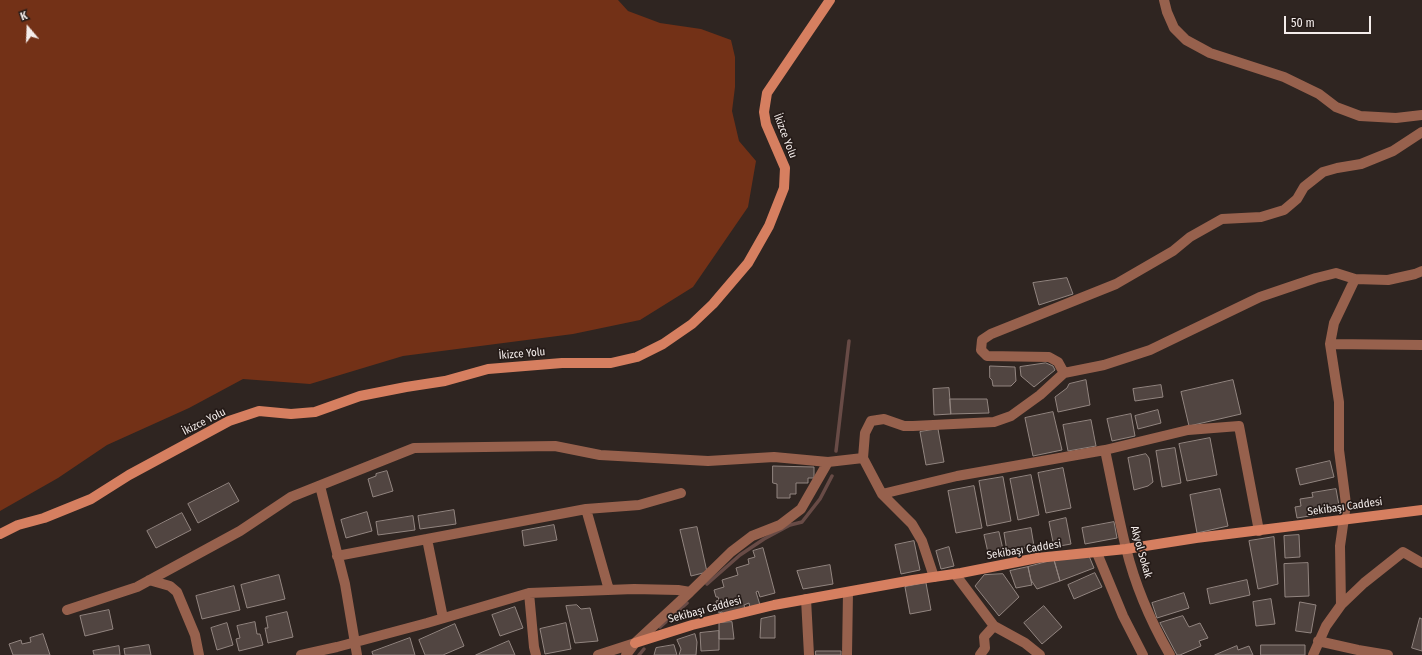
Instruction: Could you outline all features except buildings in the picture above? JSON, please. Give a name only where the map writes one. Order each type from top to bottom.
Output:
[{"type":"street","name":"İkizce Yolu","points":[[0,534],[18,525],[44,518],[91,499],[129,475],[229,421],[259,411],[291,414],[315,412],[360,396],[445,381],[488,369],[562,363],[611,363],[637,357],[663,344],[692,324],[713,304],[748,263],[769,226],[784,188],[784,168],[766,124],[764,112],[767,93],[830,0]]},
{"type":"street","points":[[1164,0],[1167,12],[1174,28],[1186,40],[1210,54],[1284,77],[1319,94],[1336,107],[1360,116],[1396,118],[1422,115]]},
{"type":"street","points":[[1064,372],[1058,362],[1049,357],[987,356],[981,350],[982,340],[997,331],[1116,284],[1173,251],[1190,236],[1222,218],[1261,217],[1284,210],[1297,198],[1304,187],[1323,172],[1361,164],[1393,152],[1422,132]]},
{"type":"street","points":[[934,576],[922,542],[912,524],[882,494],[863,458],[865,433],[871,421],[884,419],[904,426],[994,422],[1011,416],[1040,396],[1064,372],[1104,364],[1150,350],[1260,297],[1316,278],[1336,273],[1355,279],[1388,280],[1422,271]]},
{"type":"street","points":[[1341,604],[1340,546],[1346,504],[1339,450],[1339,402],[1330,344],[1334,323],[1355,279]]},
{"type":"street","points":[[1330,344],[1422,345]]},
{"type":"street","points":[[882,494],[957,476],[1105,450],[1188,430],[1239,426],[1259,531]]},
{"type":"street","points":[[66,610],[137,587],[240,531],[292,497],[414,448],[555,446],[600,455],[708,461],[774,457],[828,462],[863,458]]},
{"type":"street","name":"Akyol Sokak","points":[[1105,450],[1126,549],[1138,586],[1159,635],[1170,655]]},
{"type":"street","points":[[626,655],[635,642],[731,552],[752,536],[780,525],[801,509],[828,462]]},
{"type":"street","points":[[320,486],[344,584],[357,655]]},
{"type":"street","points":[[336,556],[586,509],[639,505],[681,493]]},
{"type":"street","points":[[586,509],[609,590]]},
{"type":"street","name":"Sekibaşı Caddesi","points":[[635,642],[692,625],[774,605],[934,576],[955,574],[1037,558],[1097,553],[1196,538],[1422,510]]},
{"type":"street","points":[[427,539],[443,618]]},
{"type":"street","points":[[1313,655],[1326,626],[1341,604],[1364,583],[1403,552],[1422,563]]},
{"type":"street","points":[[1097,553],[1123,616],[1143,655]]},
{"type":"street","points":[[955,574],[994,626],[1024,643],[1040,655]]},
{"type":"street","points":[[149,580],[170,586],[177,592],[195,635],[199,655]]},
{"type":"street","points":[[301,655],[443,618],[528,593],[634,589],[690,592]]},
{"type":"street","points":[[847,655],[848,592]]},
{"type":"street","points":[[528,593],[536,655]]},
{"type":"street","points":[[806,600],[809,655]]},
{"type":"street","points":[[985,653],[984,637],[994,626]]},
{"type":"street","points":[[1318,641],[1388,655]]},
{"type":"street","points":[[598,655],[635,642]]},
{"type":"shaded area","points":[[0,0],[618,0],[628,11],[660,23],[701,29],[731,40],[735,57],[735,87],[732,111],[739,141],[756,161],[748,207],[693,287],[640,320],[573,334],[403,356],[310,384],[243,379],[189,408],[107,445],[58,478],[0,511]]},
{"type":"waterway","points":[[836,451],[849,341]]},
{"type":"waterway","points":[[707,584],[740,555],[764,539],[790,525],[802,522],[820,499],[832,476]]},
{"type":"waterway","points":[[660,627],[687,603]]},
{"type":"waterway","points":[[639,655],[644,649]]}]
